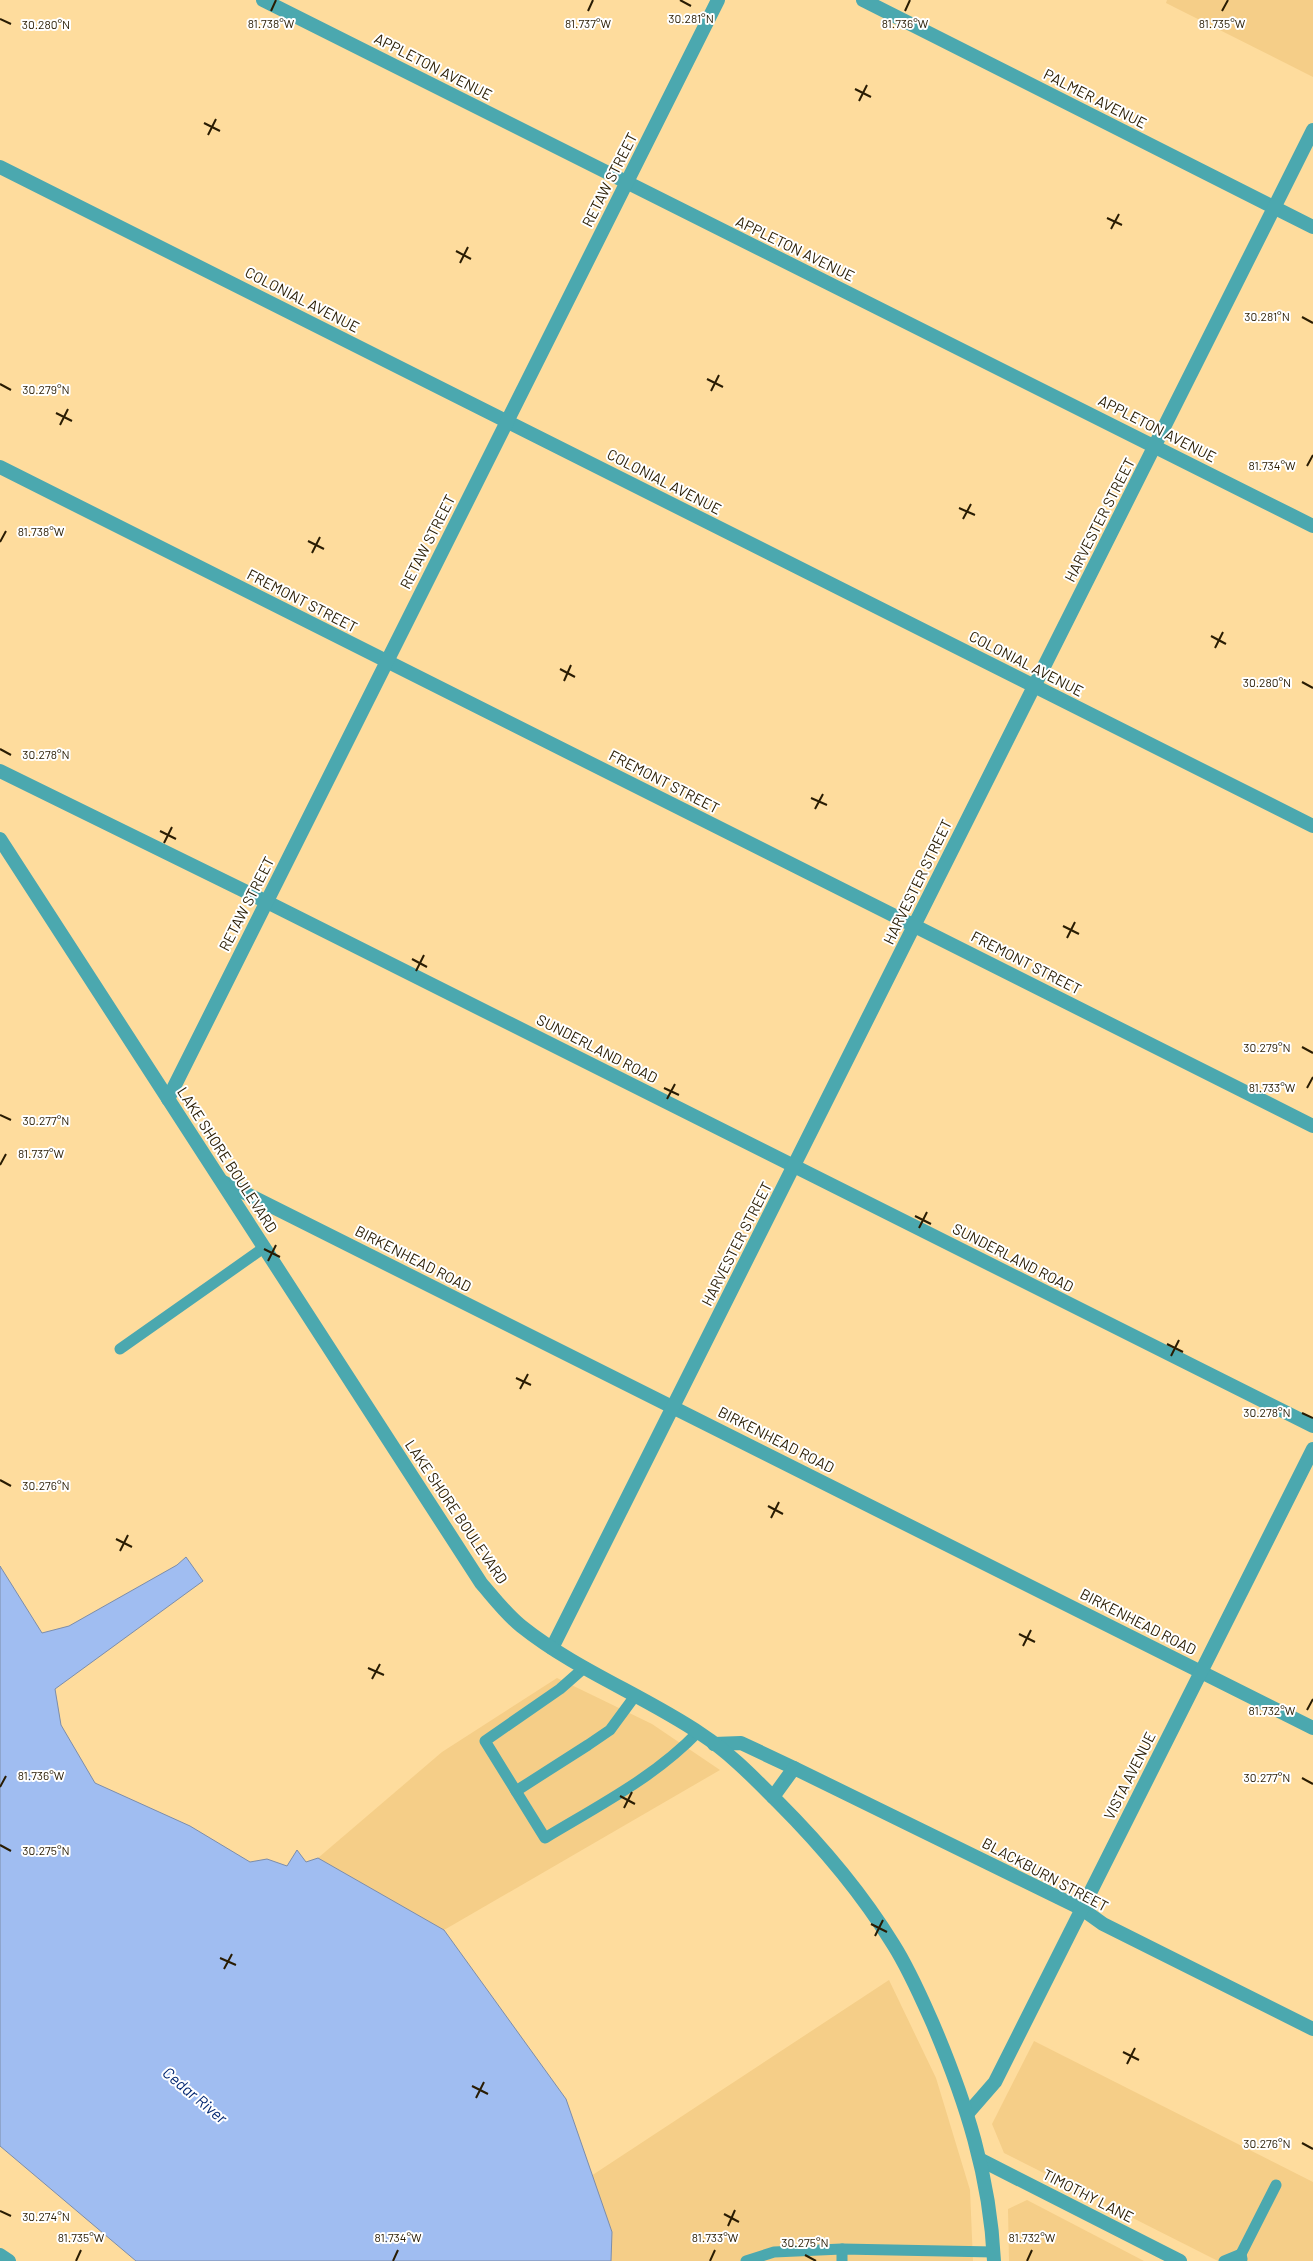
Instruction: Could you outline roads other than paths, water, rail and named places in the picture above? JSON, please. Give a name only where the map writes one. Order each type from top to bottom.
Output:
[{"type":"street","name":"APPLETON AVENUE","points":[[263,0],[1313,526]]},
{"type":"street","name":"RETAW STREET","points":[[168,1099],[718,0]]},
{"type":"street","name":"PALMER AVENUE","points":[[863,0],[1313,226]]},
{"type":"street","name":"HARVESTER STREET","points":[[552,1648],[1313,130]]},
{"type":"street","name":"COLONIAL AVENUE","points":[[0,167],[1313,826]]},
{"type":"street","name":"FREMONT STREET","points":[[0,467],[1313,1126]]},
{"type":"street","name":"SUNDERLAND ROAD","points":[[0,771],[267,902],[1313,1426]]},
{"type":"street","name":"LAKE SHORE BOULEVARD","points":[[0,839],[481,1584],[520,1625],[552,1648],[698,1732],[714,1744],[739,1764],[773,1797],[812,1836],[842,1871],[894,1946],[921,1998],[950,2065],[968,2113],[981,2160],[992,2226],[994,2256]]},
{"type":"street","name":"BIRKENHEAD ROAD","points":[[223,1182],[1313,1728]]},
{"type":"street","name":"VISTA AVENUE","points":[[968,2113],[995,2082],[1313,1449]]},
{"type":"street","name":"BLACKBURN STREET","points":[[714,1744],[741,1743],[794,1768],[1082,1909],[1103,1924],[1313,2028]]},
{"type":"street","points":[[773,1797],[794,1768]]},
{"type":"street","name":"TIMOTHY LANE","points":[[981,2160],[1180,2261]]},
{"type":"street","points":[[0,2256],[9,2261]]},
{"type":"lane","points":[[120,1349],[265,1247]]},
{"type":"lane","points":[[585,1667],[560,1689],[484,1741],[545,1838],[655,1770],[679,1752],[698,1732]]},
{"type":"lane","points":[[516,1790],[610,1730],[635,1696]]},
{"type":"lane","points":[[1224,2261],[1242,2257],[1276,2185]]},
{"type":"lane","points":[[746,2261],[774,2252],[842,2255],[994,2256]]},
{"type":"water","name":"Cedar River","points":[[186,1557],[203,1581],[55,1689],[61,1725],[95,1783],[190,1826],[250,1862],[267,1859],[287,1866],[297,1850],[306,1862],[318,1858],[444,1930],[566,2099],[612,2232],[611,2261],[136,2261],[0,2146],[0,1566],[42,1633],[69,1626],[177,1565]]}]
